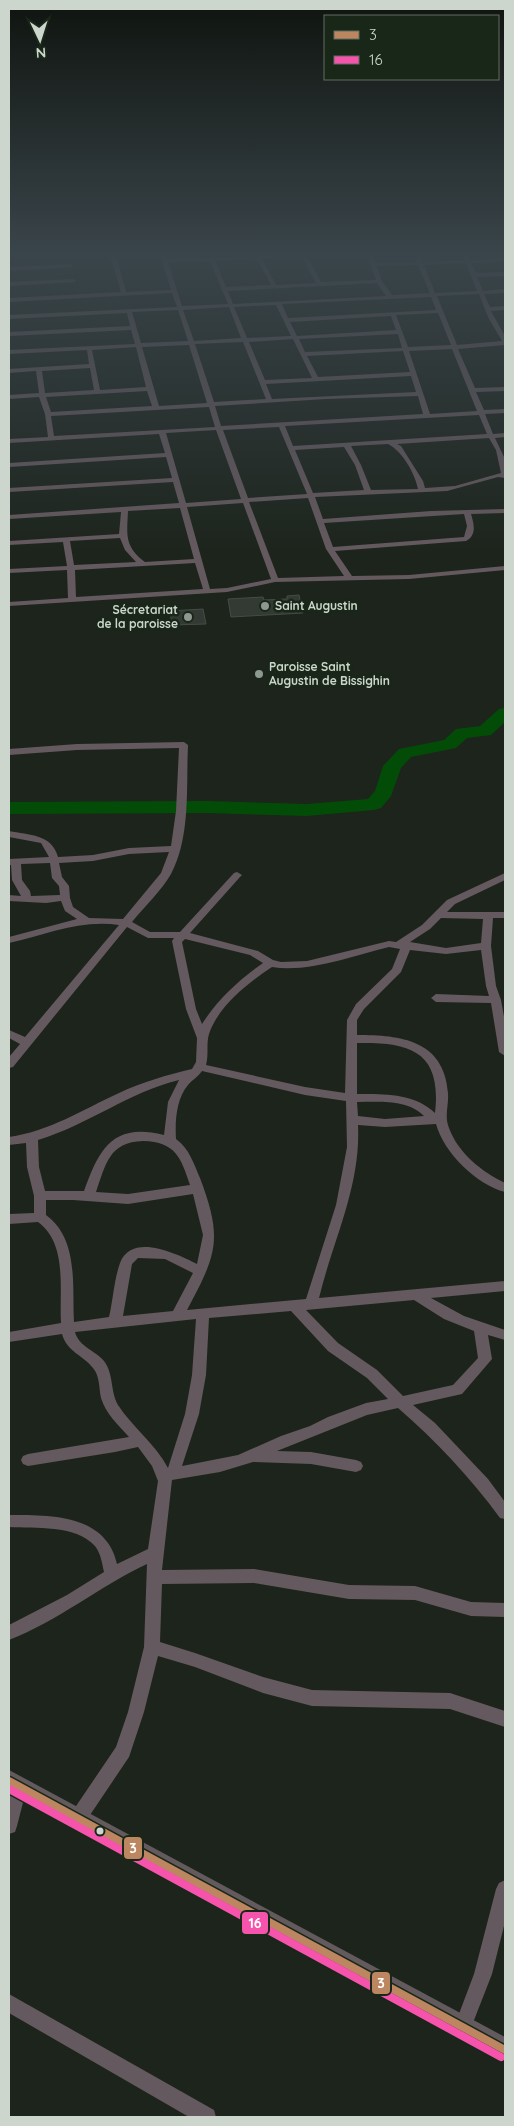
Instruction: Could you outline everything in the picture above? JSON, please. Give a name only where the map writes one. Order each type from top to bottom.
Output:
[{"type":"main road","points":[[14,1784],[505,2050]]},
{"type":"street","points":[[90,354],[97,392]]},
{"type":"street","points":[[141,354],[156,408]]},
{"type":"street","points":[[196,354],[220,428],[275,580]]},
{"type":"street","points":[[252,354],[270,401]]},
{"type":"street","points":[[302,354],[315,378]]},
{"type":"street","points":[[407,354],[427,415]]},
{"type":"street","points":[[9,516],[422,490],[461,486],[487,477],[505,475],[499,450],[491,436],[458,354]]},
{"type":"street","points":[[9,371],[91,366]]},
{"type":"street","points":[[39,369],[51,438]]},
{"type":"street","points":[[263,382],[413,374]]},
{"type":"street","points":[[9,397],[150,389]]},
{"type":"street","points":[[474,390],[505,389]]},
{"type":"street","points":[[48,414],[420,394]]},
{"type":"street","points":[[9,441],[505,411]]},
{"type":"street","points":[[281,424],[311,496],[330,549],[350,579]]},
{"type":"street","points":[[162,432],[207,591]]},
{"type":"street","points":[[290,448],[505,435]]},
{"type":"street","points":[[387,442],[399,447],[420,481],[422,490]]},
{"type":"street","points":[[346,444],[358,465],[368,492]]},
{"type":"street","points":[[9,466],[168,455]]},
{"type":"street","points":[[9,490],[176,480]]},
{"type":"street","points":[[125,510],[124,541],[132,556],[144,564]]},
{"type":"street","points":[[319,521],[431,512],[505,511]]},
{"type":"street","points":[[330,549],[372,548],[466,538],[470,535],[472,527],[467,513]]},
{"type":"street","points":[[9,543],[123,536]]},
{"type":"street","points":[[66,540],[71,567],[72,600]]},
{"type":"street","points":[[9,571],[198,561]]},
{"type":"street","points":[[9,604],[227,590],[275,580],[431,576],[505,568]]},
{"type":"street","points":[[9,752],[77,747],[184,745],[176,849],[166,874],[127,924],[25,1042],[9,1064]]},
{"type":"street","points":[[9,834],[44,841],[52,849],[57,878],[64,886],[64,898],[69,908],[88,921]]},
{"type":"street","points":[[27,899],[25,891],[17,880],[13,862],[101,857],[129,851],[176,849]]},
{"type":"street","points":[[202,1038],[191,1009],[181,956],[176,945],[179,938],[238,875]]},
{"type":"street","points":[[311,1305],[342,1205],[353,1147],[350,1066],[352,1020],[354,1014],[397,970],[403,944],[426,927],[451,902],[505,876]]},
{"type":"street","points":[[9,898],[46,900],[64,898]]},
{"type":"street","points":[[438,915],[505,915]]},
{"type":"street","points":[[488,916],[486,946],[491,986],[496,1000],[505,1052]]},
{"type":"street","points":[[9,940],[73,923],[102,920],[127,924],[148,935],[183,935],[241,949],[254,953],[270,963],[281,965],[307,964],[378,945],[403,944],[446,951],[486,946]]},
{"type":"street","points":[[170,1141],[171,1118],[179,1090],[198,1069],[202,1038],[214,1015],[256,972],[270,963]]},
{"type":"street","points":[[436,998],[496,1000]]},
{"type":"street","points":[[9,1034],[25,1042]]},
{"type":"street","points":[[352,1039],[394,1039],[426,1052],[439,1073],[443,1090],[438,1121]]},
{"type":"street","points":[[9,1141],[32,1138],[93,1113],[130,1093],[198,1069],[288,1088],[352,1098],[392,1098],[421,1106],[438,1121],[450,1140],[477,1173],[505,1188]]},
{"type":"street","points":[[352,1120],[386,1123],[438,1121]]},
{"type":"street","points":[[88,1196],[108,1149],[116,1144],[134,1137],[144,1136],[170,1141],[182,1153],[205,1212],[209,1234],[208,1249],[200,1271],[177,1316]]},
{"type":"street","points":[[32,1138],[32,1167],[40,1196],[40,1218]]},
{"type":"street","points":[[40,1196],[128,1198],[196,1189]]},
{"type":"street","points":[[9,1219],[40,1218],[47,1221],[52,1227],[61,1245],[67,1298],[67,1327],[74,1345],[100,1367],[110,1404],[169,1474]]},
{"type":"street","points":[[115,1322],[126,1264],[133,1255],[166,1253],[200,1271]]},
{"type":"street","points":[[9,1336],[67,1327],[202,1313],[418,1296],[505,1286]]},
{"type":"street","points":[[418,1296],[442,1314],[505,1335]]},
{"type":"street","points":[[295,1306],[333,1347],[372,1374],[462,1460],[497,1500],[505,1513]]},
{"type":"street","points":[[78,1818],[123,1751],[136,1712],[152,1647],[155,1553],[164,1493],[169,1474],[192,1414],[199,1375],[202,1313]]},
{"type":"street","points":[[169,1474],[220,1466],[252,1456],[286,1440],[314,1431],[333,1421],[399,1401],[457,1390],[485,1359],[480,1328]]},
{"type":"street","points":[[28,1460],[116,1446],[140,1440]]},
{"type":"street","points":[[252,1456],[311,1458],[356,1466]]},
{"type":"street","points":[[9,1521],[73,1525],[89,1532],[107,1552],[112,1574]]},
{"type":"street","points":[[9,1633],[72,1600],[112,1574],[155,1553]]},
{"type":"street","points":[[155,1577],[254,1576],[349,1592],[415,1593],[471,1609],[505,1610]]},
{"type":"street","points":[[152,1647],[263,1685],[312,1698],[450,1701],[505,1719]]},
{"type":"street","points":[[9,1826],[14,1784]]},
{"type":"street","points":[[463,2027],[483,1974],[505,1889]]},
{"type":"street","points":[[9,2002],[207,2117]]},
{"type":"building","name":"Saint Augustin","points":[[299,595],[303,613],[231,617],[228,599],[263,597],[264,600],[287,599],[287,596]]},
{"type":"building","name":"Sécretariat de la paroisse","points":[[203,609],[206,624],[172,625],[170,611]]},
{"type":"waterway","points":[[9,808],[207,807],[307,810],[374,804],[384,792],[392,766],[405,753],[450,744],[462,733],[485,731],[505,713]]},
{"type":"transit line","name":"3","points":[[9,1781],[505,2050]]},
{"type":"transit line","name":"16","points":[[9,1789],[501,2057]]},
{"type":"place","name":"Saint Augustin","points":[[265,606]]},
{"type":"place","name":"Sécretariat de la paroisse","points":[[188,617]]},
{"type":"place","name":"Paroisse Saint Augustin de Bissighin","points":[[259,674]]}]
